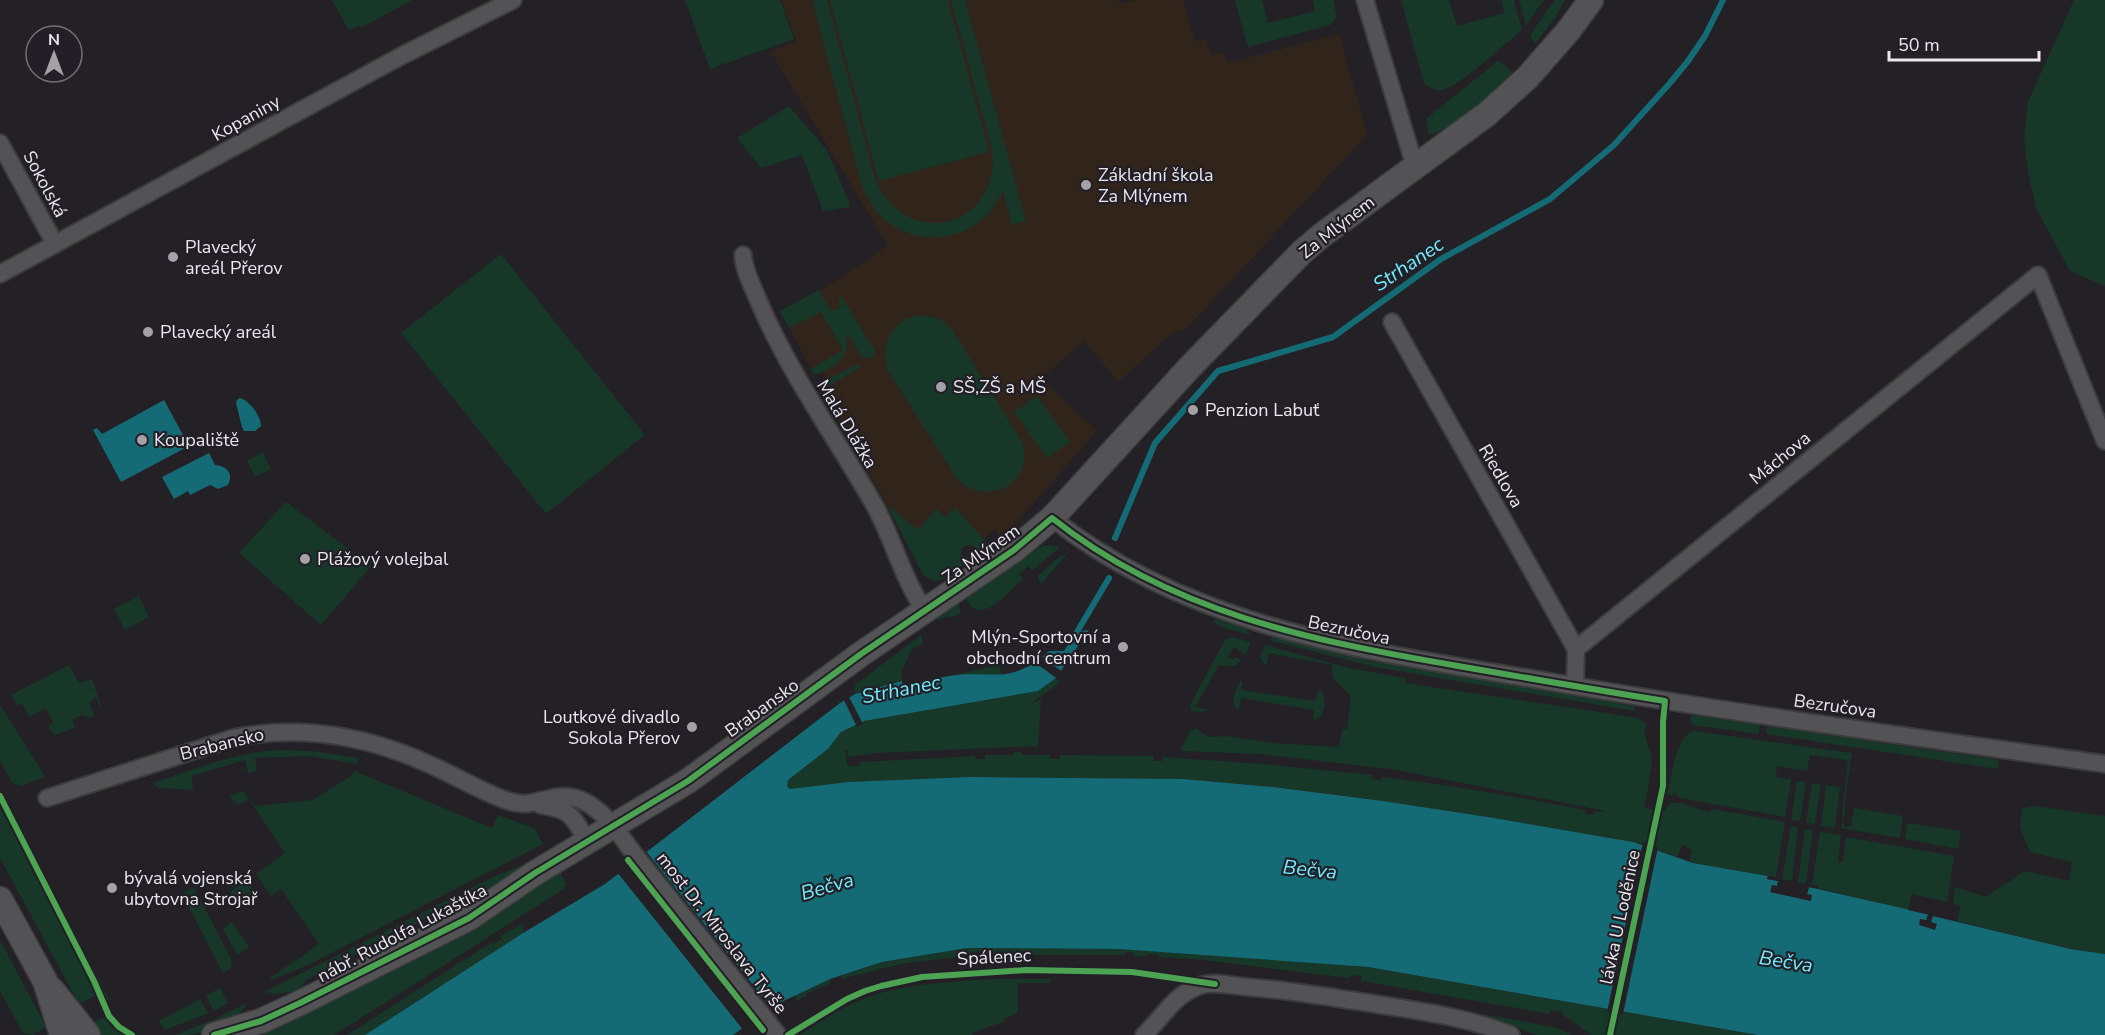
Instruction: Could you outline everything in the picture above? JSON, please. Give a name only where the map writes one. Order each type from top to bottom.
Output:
[{"type":"street","name":"Kopaniny","points":[[0,274],[403,55],[513,0]]},
{"type":"street","points":[[1365,0],[1415,167]]},
{"type":"street","name":"Za Mlýnem","points":[[925,611],[1014,550],[1052,518],[1189,368],[1302,252],[1487,114],[1527,78],[1569,30],[1591,0]]},
{"type":"street","name":"Sokolská","points":[[0,143],[55,244]]},
{"type":"street","name":"Malá Dlážka","points":[[742,255],[754,290],[784,356],[890,534],[914,594],[925,611]]},
{"type":"street","name":"Máchova","points":[[1576,649],[2038,274],[2105,441]]},
{"type":"street","name":"Riedlova","points":[[1392,322],[1576,649]]},
{"type":"street","name":"Bezručova","points":[[1052,518],[1075,537],[1103,555],[1142,576],[1209,606],[1264,625],[1361,649],[1665,701],[2105,764]]},
{"type":"street","name":"Brabansko","points":[[47,798],[232,738],[259,732],[286,731],[325,733],[375,744],[430,764],[510,802],[534,804],[556,797],[574,798],[594,807],[614,825],[688,782],[861,654],[925,611]]},
{"type":"street","points":[[1575,686],[1576,649]]},
{"type":"street","points":[[534,804],[564,810],[571,816],[588,841]]},
{"type":"street","name":"nábř. Rudolfa Lukaštíka","points":[[238,1035],[261,1021],[469,918],[535,873],[614,825]]},
{"type":"street","name":"most Dr. Miroslava Tyrše","points":[[614,825],[778,1035]]},
{"type":"street","points":[[0,899],[45,981],[88,1035]]},
{"type":"street","points":[[45,981],[62,1035]]},
{"type":"street","points":[[1144,1035],[1178,998],[1203,984],[1272,988],[1441,1014],[1511,1035]]},
{"type":"street","name":"nábř. Rudolfa Lukaštíka","points":[[214,1035],[261,1021]]},
{"type":"shaded area","name":"Základní škola Za Mlýnem","points":[[781,0],[1118,0],[1120,4],[1135,0],[1183,0],[1195,42],[1206,39],[1211,55],[1224,52],[1228,63],[1339,34],[1367,135],[1187,328],[1170,335],[1118,382],[1084,341],[1041,378],[1097,431],[1016,523],[1000,536],[995,529],[984,539],[953,510],[946,517],[918,531],[887,505],[823,392],[831,387],[818,365],[811,369],[780,311],[829,285],[888,246],[771,52],[796,41]]},
{"type":"green space","points":[[332,0],[412,0],[362,27],[357,26],[349,30]]},
{"type":"green space","points":[[685,0],[780,0],[794,39],[710,69]]},
{"type":"green space","points":[[812,0],[827,0],[876,181],[890,203],[909,217],[929,223],[949,221],[968,212],[982,197],[991,176],[992,150],[951,0],[965,0],[1026,221],[1012,225],[1003,191],[988,214],[976,224],[948,236],[919,236],[891,224],[879,214],[862,186]]},
{"type":"green space","points":[[948,0],[989,152],[879,181],[830,1]]},
{"type":"green space","points":[[1235,0],[1262,0],[1268,23],[1315,11],[1313,0],[1333,0],[1337,17],[1330,25],[1248,47]]},
{"type":"green space","points":[[1401,0],[1449,0],[1457,26],[1504,13],[1501,0],[1514,0],[1522,30],[1459,81],[1442,90],[1437,90],[1424,83]]},
{"type":"green space","points":[[1519,0],[1544,0],[1526,25]]},
{"type":"green space","points":[[1555,0],[1565,0],[1535,44],[1530,35]]},
{"type":"green space","points":[[2074,0],[2105,0],[2105,286],[2070,271],[2036,208],[2028,172],[2024,137],[2028,102]]},
{"type":"green space","points":[[1498,61],[1513,72],[1506,80],[1462,118],[1429,135],[1426,119]]},
{"type":"green space","points":[[789,106],[827,150],[851,207],[823,211],[802,155],[761,168],[737,138]]},
{"type":"green space","points":[[501,254],[645,435],[546,514],[401,333]]},
{"type":"green space","points":[[819,290],[831,311],[841,307],[838,299],[842,297],[875,351],[872,358],[862,358],[849,336],[846,336],[846,350],[839,361],[827,370],[814,375],[811,369],[843,350],[821,312],[789,328],[780,311]]},
{"type":"green space","points":[[915,316],[935,318],[952,329],[1022,442],[1024,457],[1022,469],[1007,487],[983,492],[958,481],[887,369],[885,352],[889,336],[899,324]]},
{"type":"green space","points":[[858,364],[861,367],[821,390],[822,382]]},
{"type":"green space","points":[[1037,396],[1070,442],[1047,458],[1014,412]]},
{"type":"green space","points":[[263,452],[271,469],[255,477],[247,461]]},
{"type":"green space","name":"Plážový volejbal","points":[[286,502],[371,566],[321,625],[239,553]]},
{"type":"green space","points":[[887,505],[918,530],[936,509],[946,517],[955,507],[986,542],[988,548],[941,580],[934,581],[923,575]],"holes":[[[966,545],[976,548],[975,554],[966,558],[961,554],[961,549]]]},
{"type":"green space","points":[[1051,545],[1060,547],[1032,571],[1028,566],[1019,574],[1023,579],[991,607],[974,609],[965,597],[1031,551]]},
{"type":"green space","points":[[1068,553],[1042,583],[1038,579],[1038,576],[1059,557]]},
{"type":"green space","points":[[139,596],[149,617],[125,630],[114,609]]},
{"type":"green space","points":[[957,602],[961,610],[959,615],[934,620]]},
{"type":"green space","points":[[1215,619],[1246,629],[1251,635],[1227,629],[1213,622]]},
{"type":"green space","points":[[921,635],[923,642],[912,649],[901,672],[902,681],[855,694],[855,685]]},
{"type":"green space","points":[[1274,636],[1369,661],[1635,706],[1634,711],[1375,667],[1269,640]]},
{"type":"green space","points":[[1232,637],[1251,642],[1245,655],[1234,647],[1228,657],[1241,660],[1235,666],[1219,665],[1195,707],[1211,710],[1191,711],[1190,705],[1225,640]]},
{"type":"green space","points":[[1265,645],[1348,668],[1405,678],[1405,683],[1639,718],[1647,725],[1644,730],[1652,760],[1645,808],[1665,811],[1670,803],[1684,803],[1709,812],[1712,809],[1785,822],[1776,877],[1693,863],[1690,861],[1692,850],[1682,845],[1678,857],[1633,842],[1383,801],[1273,787],[1183,779],[969,777],[848,782],[790,789],[786,785],[788,780],[828,749],[841,732],[864,721],[1038,691],[1056,678],[1060,681],[1029,705],[1041,699],[1038,746],[877,753],[849,757],[847,749],[845,750],[847,763],[850,766],[860,766],[860,762],[975,756],[975,759],[985,759],[985,755],[1013,755],[1014,752],[1021,752],[1022,755],[1050,755],[1050,759],[1060,759],[1060,755],[1153,756],[1153,761],[1163,761],[1163,757],[1372,775],[1372,779],[1381,780],[1382,777],[1484,792],[1585,810],[1585,813],[1594,815],[1595,812],[1606,811],[1391,769],[1259,754],[1180,751],[1190,731],[1197,728],[1203,734],[1211,737],[1226,736],[1272,743],[1339,747],[1342,729],[1347,729],[1351,696],[1333,678],[1332,665],[1269,653],[1266,667],[1260,657]]},
{"type":"green space","points":[[69,665],[79,683],[92,679],[104,716],[96,698],[89,702],[95,716],[89,718],[83,715],[72,719],[75,728],[54,735],[48,726],[53,723],[46,708],[29,717],[22,703],[17,706],[11,695]]},
{"type":"green space","points":[[999,665],[1002,676],[950,676]]},
{"type":"green space","points":[[1240,681],[1243,681],[1241,690],[1315,701],[1319,690],[1324,700],[1323,711],[1315,720],[1313,719],[1314,710],[1241,698],[1239,709],[1236,709],[1234,706],[1235,691]]},
{"type":"green space","points":[[0,705],[45,777],[21,786],[12,783],[0,760]]},
{"type":"green space","points":[[1691,715],[1760,725],[1759,734],[1693,725]]},
{"type":"green space","points":[[1767,726],[1999,760],[1998,769],[1766,734]]},
{"type":"green space","points":[[1694,731],[1852,753],[1844,819],[1842,815],[1848,760],[1810,755],[1807,771],[1777,766],[1776,777],[1791,780],[1785,817],[1680,798],[1674,793],[1667,795],[1678,749],[1682,741]]},
{"type":"green space","points":[[278,750],[312,751],[359,758],[357,764],[310,756],[255,758],[257,771],[248,773],[245,760],[192,776],[193,790],[158,788],[153,783],[230,758]]},
{"type":"green space","points":[[354,771],[492,828],[498,815],[534,828],[543,844],[308,965],[271,980],[270,978],[319,944],[281,889],[271,896],[256,874],[285,853],[249,799],[238,805],[229,796],[243,791],[255,806],[313,800],[351,776]]},
{"type":"green space","points":[[1797,781],[1806,782],[1800,821],[1791,820]]},
{"type":"green space","points":[[1812,783],[1821,784],[1815,824],[1806,823]]},
{"type":"green space","points":[[1826,785],[1840,787],[1835,828],[1821,826]]},
{"type":"green space","points":[[0,803],[93,986],[94,996],[79,1004],[0,858]]},
{"type":"green space","points":[[2035,806],[2105,816],[2105,954],[2070,949],[1957,921],[1961,906],[1953,904],[1955,887],[1986,897],[2025,871],[2069,881],[2072,862],[2030,852],[2020,828],[2022,808]]},
{"type":"green space","points":[[1854,808],[1903,816],[1900,838],[1841,828],[1842,821],[1845,827],[1851,826]]},
{"type":"green space","points":[[1907,823],[1961,831],[1958,849],[1905,839]]},
{"type":"green space","points":[[1791,826],[1798,828],[1792,881],[1782,879]]},
{"type":"green space","points":[[1805,829],[1813,830],[1806,884],[1798,882]]},
{"type":"green space","points":[[1820,832],[1841,835],[1838,862],[1843,862],[1846,837],[1954,856],[1947,902],[1912,894],[1908,910],[1812,885]]},
{"type":"green space","points":[[531,862],[487,894],[480,891],[306,980],[298,991],[275,994],[264,992],[495,876]]},
{"type":"green space","points":[[559,870],[566,884],[564,889],[334,1035],[262,1035],[485,921]]},
{"type":"green space","points":[[247,880],[257,895],[239,906],[230,892]]},
{"type":"green space","points":[[194,887],[231,959],[232,967],[223,973],[182,894]]},
{"type":"green space","points":[[232,922],[249,947],[237,955],[223,929]]},
{"type":"green space","points":[[524,923],[523,933],[365,1035],[347,1035],[492,942],[493,944],[502,939],[500,936]]},
{"type":"green space","points":[[71,928],[109,999],[107,1001]]},
{"type":"green space","points":[[0,940],[46,1027],[32,1035],[23,1033],[0,991]]},
{"type":"green space","points":[[967,948],[1119,949],[1368,967],[1758,1035],[1592,1035],[1563,1015],[1563,1012],[1551,1010],[1550,1014],[1361,981],[1362,976],[1351,975],[1349,978],[1204,960],[1159,957],[1158,954],[1148,954],[1147,957],[1134,956],[1134,953],[1125,952],[1125,955],[983,955],[982,951],[971,952],[971,955],[901,964],[842,979],[841,976],[882,962]]},
{"type":"green space","points":[[830,979],[831,983],[805,994],[806,996],[796,1001],[796,995]]},
{"type":"green space","points":[[993,979],[1051,979],[1050,983],[1017,983],[1018,1013],[1004,1018],[1005,1021],[972,1033],[973,1035],[799,1035],[850,1004],[883,992],[930,984]]},
{"type":"green space","points":[[220,988],[228,1003],[214,1011],[206,996]]},
{"type":"green space","points":[[200,999],[208,1013],[165,1030],[159,1021]]},
{"type":"green space","points":[[247,1003],[239,1014],[216,1026],[194,1034],[175,1035],[217,1018]]},
{"type":"green space","points":[[1482,1014],[1553,1027],[1572,1035],[1536,1035]]},
{"type":"green space","points":[[105,1017],[124,1035],[96,1035],[89,1024]]},
{"type":"water","points":[[240,398],[251,405],[257,413],[261,426],[255,431],[244,431],[242,427],[236,403]]},
{"type":"water","name":"Koupaliště","points":[[164,400],[189,446],[121,482],[93,430],[97,428],[102,434]]},
{"type":"water","points":[[209,453],[215,465],[223,467],[230,474],[228,485],[218,489],[210,485],[190,495],[188,491],[174,499],[162,477]]},
{"type":"water","name":"Bečva","points":[[1089,630],[1056,678],[1038,691],[864,721],[841,732],[828,749],[788,780],[787,786],[790,789],[848,782],[969,777],[1183,779],[1273,787],[1383,801],[1633,842],[1693,863],[1768,876],[1767,879],[1778,881],[1777,886],[1772,885],[1771,892],[1811,901],[1807,894],[1809,887],[1928,914],[1926,920],[1920,919],[1919,925],[1935,930],[1937,924],[1931,922],[1933,916],[2070,949],[2105,954],[2105,1035],[1758,1035],[1368,967],[1119,949],[967,948],[882,962],[830,979],[775,1005],[733,1035],[365,1035],[523,933],[605,884],[840,703],[855,694],[902,681],[903,686],[965,674],[1011,673],[1035,662],[1049,651],[1064,651],[1076,632]]},
{"type":"pier","points":[[1040,655],[1064,673],[1059,680],[1033,661]]},
{"type":"pier","points":[[848,695],[863,724],[857,727],[843,698]]},
{"type":"pier","points":[[1643,842],[1658,847],[1623,1014],[1607,1012]]},
{"type":"pier","points":[[645,850],[773,1010],[744,1031],[617,872]]},
{"type":"pier","points":[[1768,876],[1781,880],[1779,888],[1774,890],[1806,897],[1804,894],[1807,884],[1818,886],[1818,888],[1809,887],[1807,894],[1812,895],[1811,901],[1770,892],[1772,885],[1777,886],[1778,881],[1767,879]]},
{"type":"pier","points":[[1908,907],[1931,914],[1958,918],[1957,921],[1908,910]]},
{"type":"waterway","name":"Strhanec","points":[[1115,538],[1155,443],[1218,371],[1333,337],[1441,259],[1550,199],[1614,145],[1670,83],[1705,36],[1723,0]]},
{"type":"waterway","name":"Strhanec","points":[[1074,637],[1109,578]]},
{"type":"cycle path","name":"lávka U Loděnice","points":[[214,1035],[261,1021],[469,918],[535,873],[688,781],[861,654],[1014,550],[1052,518],[1098,551],[1145,578],[1195,600],[1245,618],[1350,646],[1665,701],[1663,786],[1610,1035]]},
{"type":"cycle path","points":[[0,796],[94,981],[109,1016],[119,1027],[132,1035]]},
{"type":"cycle path","points":[[628,860],[763,1030]]},
{"type":"cycle path","name":"Spálenec","points":[[788,1035],[847,999],[865,991],[922,977],[1026,970],[1132,972],[1215,984]]},
{"type":"place","name":"Základní škola Za Mlýnem","points":[[1086,185]]},
{"type":"place","name":"Plavecký areál Přerov","points":[[173,257]]},
{"type":"place","name":"Plavecký areál","points":[[148,332]]},
{"type":"place","name":"SŠ,ZŠ a MŠ","points":[[941,387]]},
{"type":"place","name":"Penzion Labuť","points":[[1193,410]]},
{"type":"place","name":"Koupaliště","points":[[142,440]]},
{"type":"place","name":"Plážový volejbal","points":[[305,559]]},
{"type":"place","name":"Mlýn-Sportovní a obchodní centrum","points":[[1123,647]]},
{"type":"place","name":"Loutkové divadlo Sokola Přerov","points":[[692,727]]},
{"type":"place","name":"bývalá vojenská ubytovna Strojař","points":[[112,888]]}]
